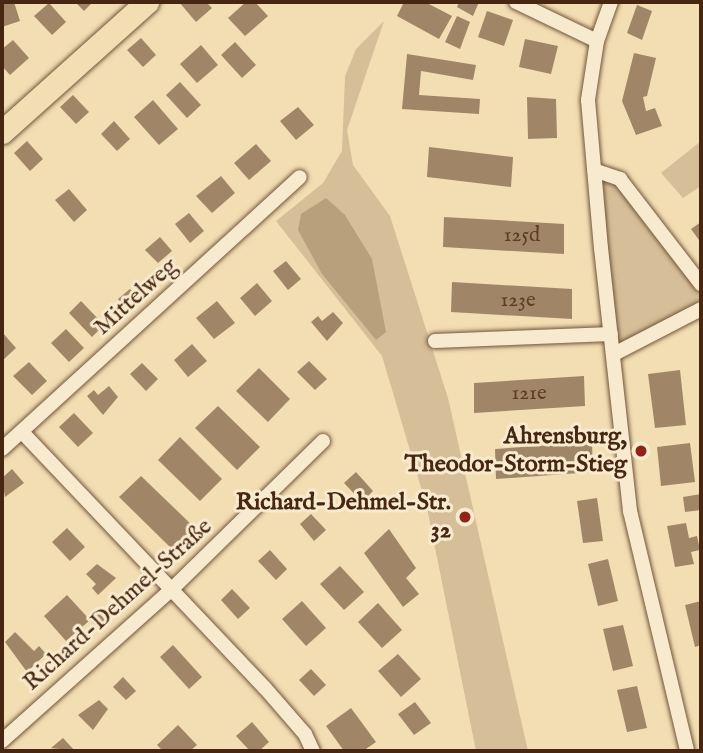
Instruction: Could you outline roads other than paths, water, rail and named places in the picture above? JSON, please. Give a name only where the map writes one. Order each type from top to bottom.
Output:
[{"type":"main road","points":[[2,132],[147,2]]},
{"type":"street","points":[[516,2],[597,41]]},
{"type":"street","points":[[611,2],[597,41],[588,100],[594,170],[630,511],[687,751]]},
{"type":"street","points":[[594,170],[605,170],[620,179],[701,284]]},
{"type":"street","name":"Mittelweg","points":[[2,449],[300,177]]},
{"type":"street","points":[[614,354],[701,309]]},
{"type":"street","points":[[435,341],[611,334]]},
{"type":"street","points":[[22,432],[173,588],[281,706],[313,751]]},
{"type":"street","name":"Richard-Dehmel-Straße","points":[[2,741],[173,588],[323,442]]},
{"type":"place","name":"Ahrensburg, Theodor-Storm-Stieg","points":[[641,451]]},
{"type":"place","name":"Richard-Dehmel-Str. 32","points":[[465,517]]}]
